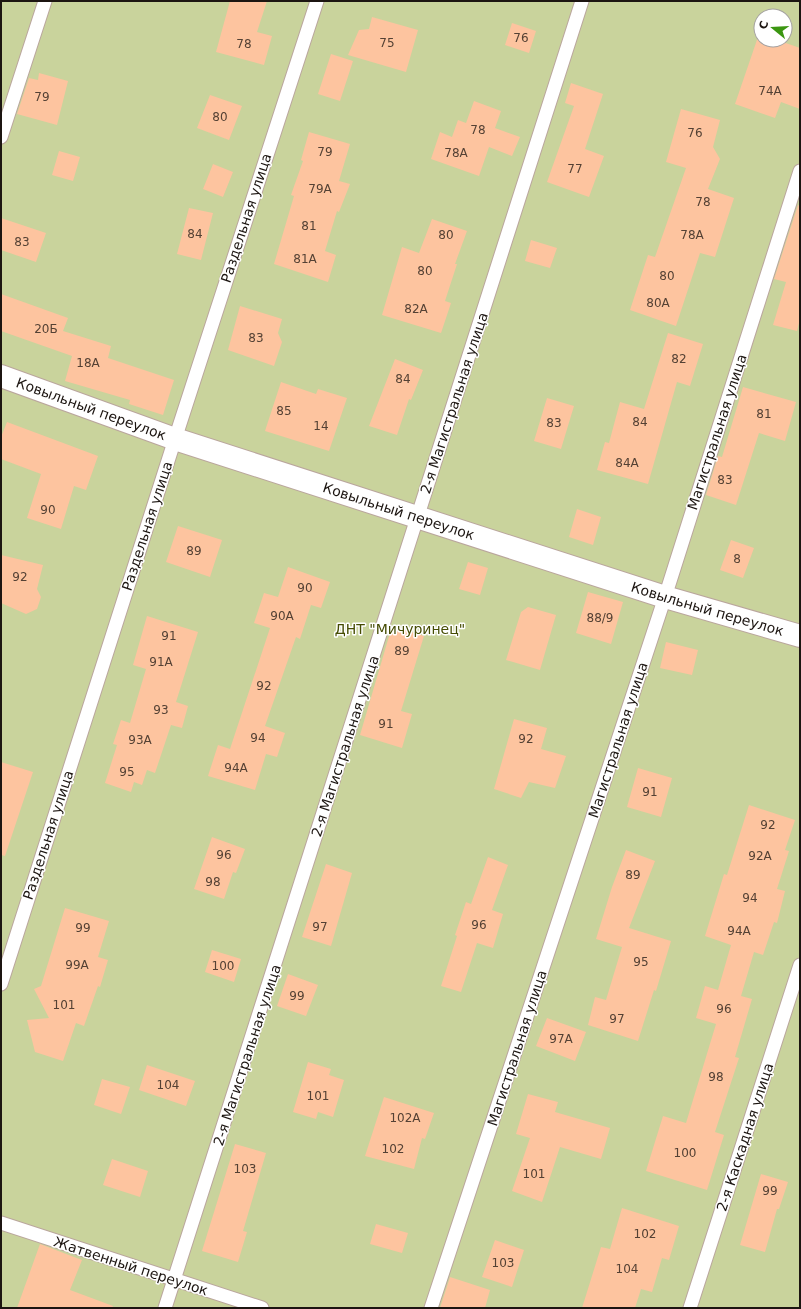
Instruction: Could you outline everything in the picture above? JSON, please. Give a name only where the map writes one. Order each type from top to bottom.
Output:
[{"type":"street","name":"Ковыльный переулок","points":[[1,376],[175,439],[665,597],[800,636]]},
{"type":"lane","points":[[1,137],[45,1]]},
{"type":"lane","name":"Раздельная улица","points":[[1,984],[317,1]]},
{"type":"lane","name":"2-я Магистральная улица","points":[[165,1308],[582,1]]},
{"type":"lane","name":"Магистральная улица","points":[[431,1308],[665,597],[800,171]]},
{"type":"lane","name":"2-я Каскадная улица","points":[[690,1308],[800,965]]},
{"type":"lane","name":"Жатвенный переулок","points":[[1,1223],[262,1308]]},
{"type":"green space","name":"ДНТ \"Мичуринец\"","points":[[1,1],[800,1],[800,1308],[1,1308]]},
{"type":"building","points":[[230,1],[267,1],[257,32],[272,36],[264,65],[216,52]]},
{"type":"building","points":[[372,17],[418,30],[406,72],[348,55],[359,30],[369,29]]},
{"type":"building","points":[[512,23],[536,31],[529,53],[505,45]]},
{"type":"building","points":[[793,46],[800,48],[800,109],[781,102],[775,118],[735,104],[754,48],[793,48]]},
{"type":"building","points":[[331,54],[353,61],[340,101],[318,94]]},
{"type":"building","points":[[39,73],[68,81],[57,125],[17,114],[29,78],[38,80]]},
{"type":"building","points":[[571,83],[603,94],[585,149],[604,156],[589,197],[547,182],[574,106],[565,103]]},
{"type":"building","points":[[210,95],[242,106],[229,140],[197,128]]},
{"type":"building","points":[[474,101],[501,111],[495,128],[520,137],[512,156],[489,147],[479,176],[431,159],[440,132],[452,137],[458,120],[466,123]]},
{"type":"building","points":[[681,109],[720,120],[713,147],[720,159],[708,189],[734,198],[715,257],[700,253],[676,326],[630,310],[648,255],[655,257],[686,168],[666,162]]},
{"type":"building","points":[[309,132],[350,144],[339,181],[350,184],[339,212],[337,211],[325,251],[336,255],[328,282],[274,264],[294,196],[291,195],[303,161],[301,160]]},
{"type":"building","points":[[59,151],[80,157],[73,181],[52,175]]},
{"type":"building","points":[[213,164],[233,172],[223,197],[203,189]]},
{"type":"building","points":[[798,205],[800,206],[800,319],[797,331],[773,325],[786,282],[774,279]]},
{"type":"building","points":[[189,208],[213,213],[201,260],[177,254]]},
{"type":"building","points":[[1,218],[46,233],[36,262],[1,250]]},
{"type":"building","points":[[432,219],[467,231],[455,264],[457,264],[445,301],[451,303],[441,333],[382,315],[402,247],[419,253]]},
{"type":"building","points":[[531,240],[557,248],[550,268],[525,261]]},
{"type":"building","points":[[1,294],[68,318],[63,331],[111,346],[108,358],[174,380],[163,415],[129,404],[130,400],[65,381],[72,356],[1,331]]},
{"type":"building","points":[[240,306],[282,319],[278,333],[282,342],[274,366],[228,350]]},
{"type":"building","points":[[668,333],[703,344],[690,386],[677,382],[648,484],[597,470],[605,442],[609,443],[620,402],[644,409]]},
{"type":"building","points":[[395,359],[423,370],[411,400],[409,399],[397,435],[369,426]]},
{"type":"building","points":[[281,382],[316,394],[318,389],[347,398],[329,451],[265,431]]},
{"type":"building","points":[[743,387],[796,402],[785,441],[759,433],[736,505],[706,495],[718,456],[722,457]]},
{"type":"building","points":[[547,398],[574,406],[561,449],[534,441]]},
{"type":"building","points":[[7,422],[98,456],[86,490],[74,486],[61,529],[27,518],[41,474],[1,459],[1,437]]},
{"type":"building","points":[[577,509],[601,517],[593,545],[569,537]]},
{"type":"building","points":[[178,526],[222,540],[210,577],[166,562]]},
{"type":"building","points":[[731,540],[754,548],[743,578],[720,570]]},
{"type":"building","points":[[1,555],[43,565],[37,589],[41,597],[37,609],[26,614],[1,603]]},
{"type":"building","points":[[468,562],[488,568],[480,595],[459,589]]},
{"type":"building","points":[[288,567],[330,582],[321,608],[311,605],[300,639],[296,637],[265,726],[285,733],[277,757],[266,754],[255,790],[208,776],[218,745],[230,749],[270,628],[254,623],[264,593],[278,597]]},
{"type":"building","points":[[588,592],[623,602],[611,644],[576,633]]},
{"type":"building","points":[[528,607],[556,615],[540,670],[506,660],[521,612]]},
{"type":"building","points":[[147,616],[198,632],[176,702],[188,706],[182,728],[171,725],[155,773],[147,770],[142,785],[134,782],[131,792],[105,783],[117,745],[113,744],[121,720],[130,723],[146,669],[133,665]]},
{"type":"building","points":[[392,626],[424,636],[401,711],[412,714],[402,748],[360,735]]},
{"type":"building","points":[[666,642],[698,650],[692,675],[660,668]]},
{"type":"building","points":[[514,719],[547,728],[541,749],[566,756],[555,788],[529,782],[521,798],[494,789]]},
{"type":"building","points":[[1,762],[33,772],[5,856],[1,855]]},
{"type":"building","points":[[638,768],[672,778],[661,817],[627,807]]},
{"type":"building","points":[[749,805],[795,820],[785,850],[789,851],[777,889],[785,891],[777,923],[774,922],[763,955],[754,952],[741,996],[752,999],[735,1057],[739,1058],[715,1132],[724,1135],[707,1190],[646,1171],[663,1116],[686,1123],[716,1024],[696,1018],[705,986],[718,990],[731,945],[705,936],[724,874],[727,875]]},
{"type":"building","points":[[212,837],[245,849],[236,873],[233,872],[224,899],[194,889]]},
{"type":"building","points":[[626,850],[655,861],[629,928],[671,941],[656,991],[654,990],[638,1041],[588,1025],[595,997],[606,1000],[622,947],[596,939],[612,887]]},
{"type":"building","points":[[488,857],[508,865],[492,910],[503,914],[493,948],[477,943],[461,992],[441,986],[466,902],[471,904]]},
{"type":"building","points":[[326,864],[352,873],[331,946],[302,937]]},
{"type":"building","points":[[65,908],[109,921],[98,957],[108,960],[100,987],[98,986],[84,1026],[76,1023],[63,1061],[35,1052],[27,1020],[49,1018],[34,989],[41,986]]},
{"type":"building","points":[[212,950],[241,959],[234,982],[205,972]]},
{"type":"building","points":[[288,974],[318,985],[306,1016],[277,1006]]},
{"type":"building","points":[[547,1018],[586,1032],[575,1061],[536,1046]]},
{"type":"building","points":[[308,1062],[331,1069],[329,1075],[344,1080],[333,1117],[318,1112],[316,1119],[293,1112]]},
{"type":"building","points":[[147,1065],[195,1081],[186,1106],[139,1090]]},
{"type":"building","points":[[102,1079],[130,1087],[121,1114],[94,1105]]},
{"type":"building","points":[[528,1094],[558,1102],[555,1112],[610,1128],[601,1159],[560,1147],[542,1202],[512,1191],[530,1138],[516,1134]]},
{"type":"building","points":[[384,1097],[434,1113],[425,1139],[422,1138],[414,1169],[365,1156]]},
{"type":"building","points":[[235,1144],[266,1153],[243,1231],[247,1232],[238,1262],[202,1251]]},
{"type":"building","points":[[112,1159],[148,1171],[140,1197],[103,1185]]},
{"type":"building","points":[[761,1174],[788,1182],[779,1209],[777,1209],[765,1252],[740,1245]]},
{"type":"building","points":[[622,1208],[679,1226],[669,1260],[662,1258],[652,1292],[641,1289],[635,1308],[582,1308],[601,1247],[610,1249]]},
{"type":"building","points":[[376,1224],[408,1233],[402,1253],[370,1244]]},
{"type":"building","points":[[495,1240],[524,1250],[512,1287],[482,1277]]},
{"type":"building","points":[[40,1244],[82,1260],[70,1290],[113,1306],[112,1308],[17,1308]]},
{"type":"building","points":[[450,1277],[490,1290],[485,1308],[440,1308]]}]
